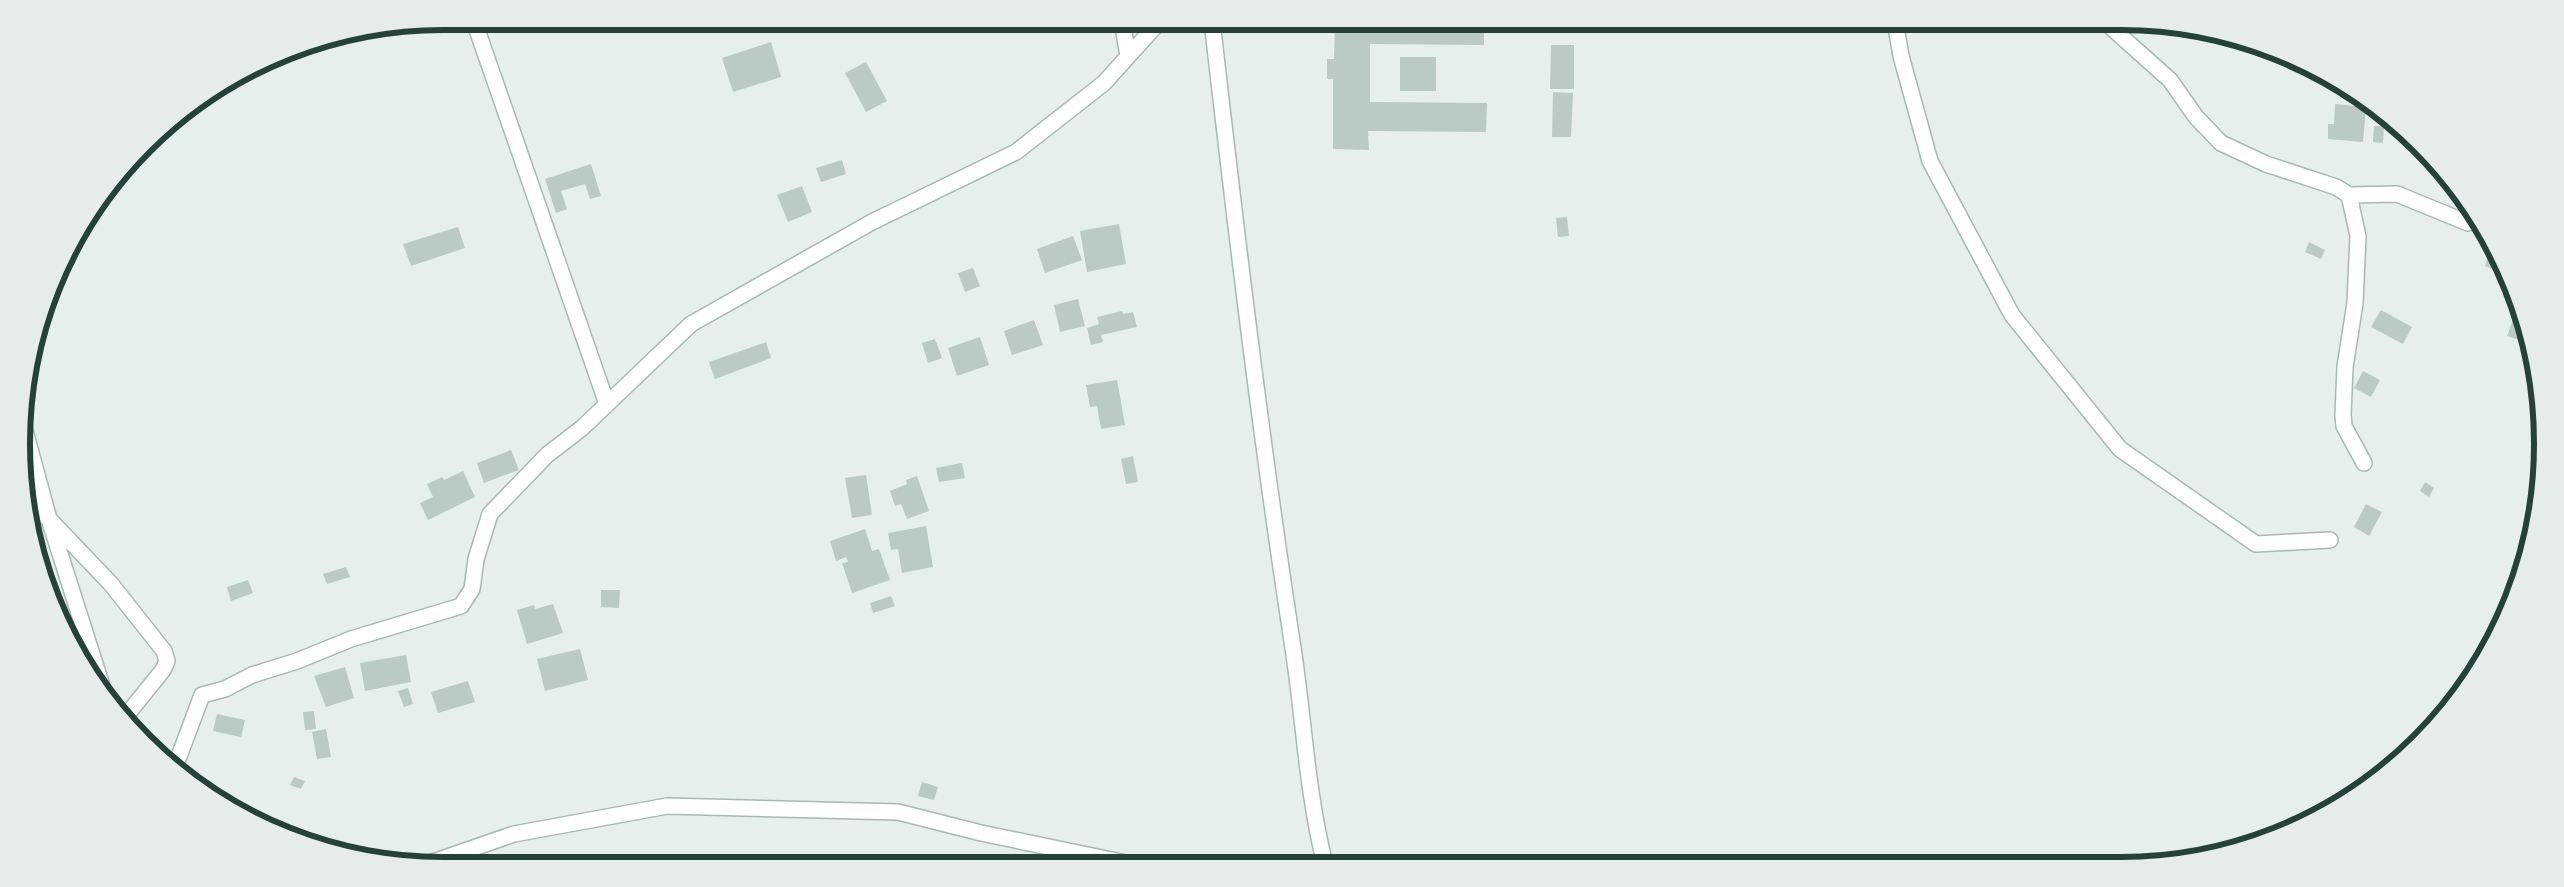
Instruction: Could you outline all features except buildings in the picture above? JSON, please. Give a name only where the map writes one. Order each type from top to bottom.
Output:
[{"type":"street","points":[[477,30],[607,404]]},
{"type":"street","points":[[1124,30],[1128,56]]},
{"type":"street","points":[[178,760],[202,695],[225,689],[252,675],[297,661],[351,639],[461,606],[472,590],[476,559],[490,514],[547,455],[582,428],[691,324],[872,222],[1016,152],[1104,83],[1152,30]]},
{"type":"street","points":[[1213,30],[1262,434],[1302,706],[1313,809],[1323,857]]},
{"type":"street","points":[[1897,30],[1901,56],[1930,161],[2012,315],[2120,449],[2256,544],[2330,540]]},
{"type":"street","points":[[2114,30],[2170,80],[2196,117],[2221,144],[2266,164],[2336,187],[2349,196],[2397,194],[2469,222]]},
{"type":"street","points":[[2349,196],[2358,236],[2355,303],[2345,367],[2343,415],[2344,426],[2364,463]]},
{"type":"street","points":[[30,450],[49,519],[96,667]]},
{"type":"street","points":[[36,510],[49,519],[111,584],[164,652],[167,661],[163,670],[129,712]]},
{"type":"street","points":[[447,857],[514,834],[667,806],[898,812],[981,833],[1097,857]]}]
